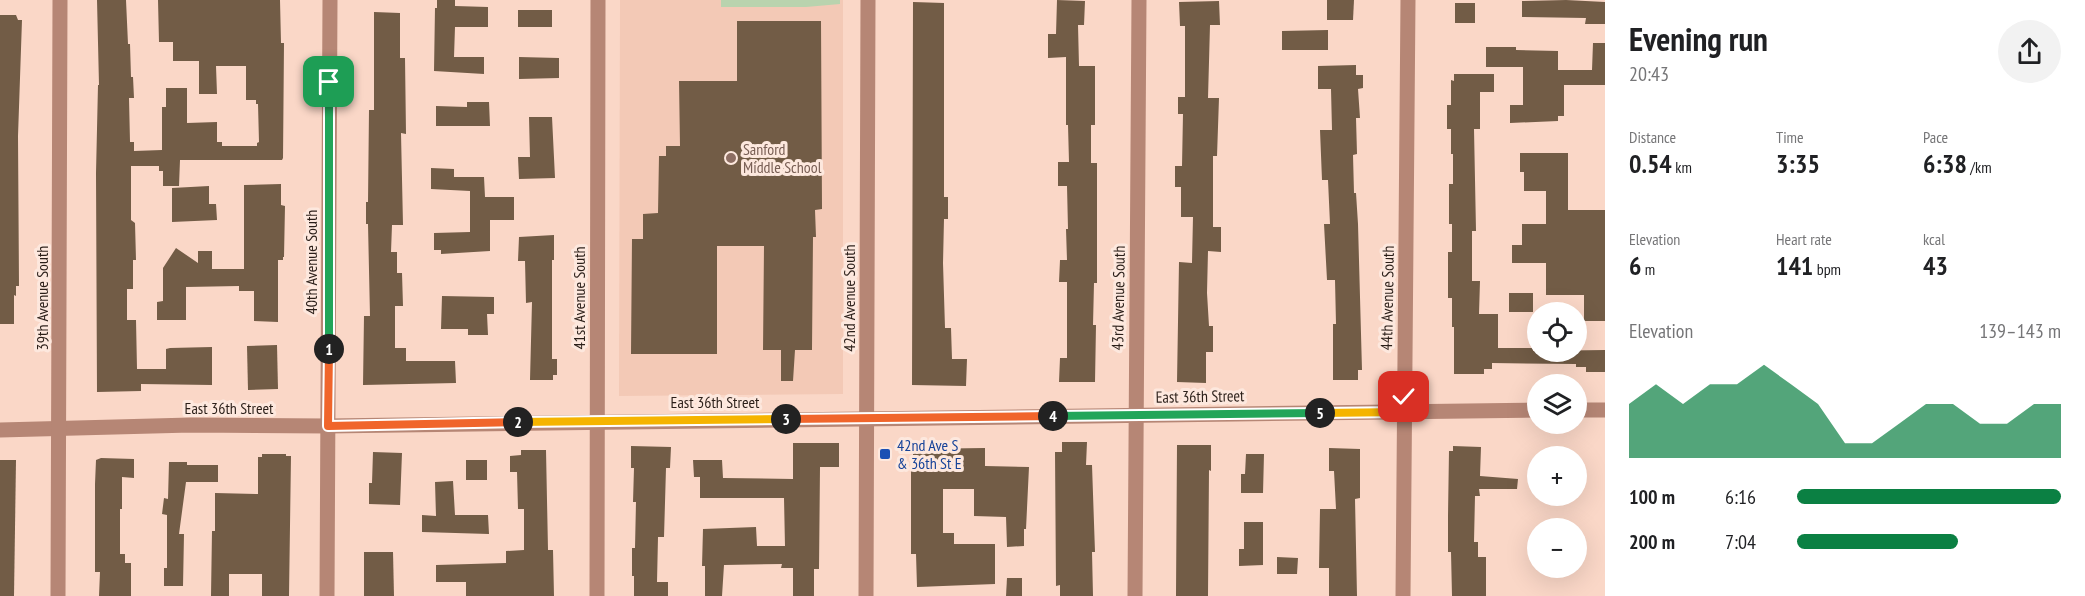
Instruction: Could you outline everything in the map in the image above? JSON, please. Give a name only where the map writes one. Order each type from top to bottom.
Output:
[{"type":"street","name":"39th Avenue South","points":[[58,596],[60,0]]},
{"type":"street","name":"40th Avenue South","points":[[327,596],[330,0]]},
{"type":"street","name":"41st Avenue South","points":[[597,596],[598,0]]},
{"type":"street","name":"42nd Avenue South","points":[[866,596],[868,0]]},
{"type":"street","name":"43rd Avenue South","points":[[1135,596],[1139,0]]},
{"type":"street","name":"44th Avenue South","points":[[1403,596],[1408,0]]},
{"type":"street","name":"East 36th Street","points":[[0,430],[191,425],[328,426],[1527,410]]},
{"type":"street","points":[[1587,410],[1605,410]]},
{"type":"shaded area","name":"Sanford Middle School","points":[[620,0],[843,0],[843,394],[619,396]]},
{"type":"green space","points":[[721,0],[840,0],[840,4],[806,7],[721,7]]},
{"type":"building","points":[[97,0],[126,0],[134,98],[129,98],[130,142],[134,142],[134,151],[162,150],[162,107],[166,107],[166,88],[187,88],[187,123],[217,122],[217,142],[222,142],[222,146],[257,146],[259,142],[258,104],[256,100],[246,100],[246,66],[216,66],[217,94],[199,94],[199,61],[173,61],[173,42],[159,42],[158,0],[280,0],[281,43],[284,43],[282,160],[180,160],[179,186],[163,186],[163,171],[159,171],[159,166],[131,166],[131,220],[135,223],[136,260],[133,260],[133,289],[127,289],[127,320],[136,320],[137,369],[166,369],[166,349],[212,347],[212,385],[141,384],[141,391],[97,392],[96,173],[99,85]]},
{"type":"building","points":[[437,0],[455,0],[455,6],[488,7],[488,27],[455,27],[454,57],[484,57],[484,74],[434,71]]},
{"type":"building","points":[[1057,0],[1085,1],[1084,25],[1078,25],[1079,66],[1095,66],[1095,125],[1091,125],[1091,163],[1097,163],[1097,283],[1094,283],[1093,325],[1096,325],[1095,382],[1059,382],[1060,358],[1067,358],[1067,282],[1059,282],[1060,260],[1067,260],[1066,229],[1068,229],[1067,186],[1058,186],[1058,162],[1069,162],[1068,125],[1066,125],[1066,57],[1048,58],[1048,34],[1056,34]]},
{"type":"building","points":[[1327,0],[1354,0],[1353,20],[1327,20]]},
{"type":"building","points":[[1219,1],[1220,25],[1210,25],[1208,98],[1219,98],[1217,156],[1213,156],[1213,227],[1221,227],[1221,252],[1208,251],[1207,293],[1209,326],[1213,326],[1213,352],[1206,352],[1206,383],[1177,382],[1179,262],[1192,263],[1193,217],[1181,217],[1181,187],[1175,187],[1175,166],[1182,166],[1183,114],[1178,114],[1178,97],[1185,97],[1185,26],[1180,26],[1179,2]]},
{"type":"building","points":[[1522,1],[1605,2],[1605,24],[1585,24],[1586,18],[1522,17]]},
{"type":"building","points":[[913,2],[944,3],[944,197],[948,197],[948,219],[944,219],[945,328],[951,328],[952,359],[967,359],[966,386],[912,385]]},
{"type":"building","points":[[1455,3],[1475,3],[1475,23],[1455,23]]},
{"type":"building","points":[[518,10],[552,10],[552,27],[518,27]]},
{"type":"building","points":[[374,12],[400,13],[400,58],[405,58],[406,134],[401,133],[403,225],[392,225],[391,252],[397,252],[397,273],[402,273],[403,306],[395,306],[395,348],[406,348],[406,361],[455,361],[456,383],[363,385],[364,316],[370,316],[366,202],[368,202],[369,110],[374,110]]},
{"type":"building","points":[[0,15],[16,15],[18,20],[22,20],[18,136],[19,286],[16,286],[16,296],[14,295],[14,324],[0,324]]},
{"type":"building","points":[[737,21],[821,21],[822,209],[815,210],[816,237],[813,237],[812,350],[795,350],[793,381],[781,381],[781,350],[763,350],[764,246],[717,246],[717,354],[631,354],[632,239],[643,239],[643,214],[658,213],[659,156],[666,156],[666,146],[680,146],[679,81],[737,81]]},
{"type":"building","points":[[1328,30],[1328,50],[1282,50],[1282,31]]},
{"type":"building","points":[[1593,43],[1605,43],[1605,85],[1564,85],[1564,116],[1558,116],[1558,121],[1510,123],[1510,105],[1523,105],[1523,67],[1486,67],[1486,47],[1558,51],[1558,70],[1592,70]]},
{"type":"building","points":[[519,57],[559,58],[559,78],[519,79]]},
{"type":"building","points":[[1356,65],[1356,75],[1363,75],[1363,88],[1358,89],[1360,118],[1356,118],[1357,154],[1353,155],[1358,224],[1362,370],[1358,370],[1358,380],[1333,380],[1333,324],[1336,324],[1335,280],[1327,280],[1324,224],[1330,224],[1328,180],[1322,180],[1320,130],[1332,130],[1331,89],[1318,89],[1318,66]]},
{"type":"building","points":[[1454,74],[1494,74],[1494,92],[1480,92],[1480,129],[1474,129],[1476,231],[1472,231],[1472,281],[1480,281],[1479,314],[1498,314],[1498,348],[1527,348],[1527,362],[1587,362],[1587,350],[1605,350],[1605,372],[1586,372],[1586,367],[1576,367],[1576,364],[1492,363],[1492,369],[1484,369],[1484,374],[1454,374],[1452,298],[1448,298],[1448,252],[1452,252],[1449,184],[1453,184],[1453,154],[1451,154],[1451,129],[1447,129],[1447,105],[1451,105],[1451,80],[1454,81]]},
{"type":"building","points":[[467,102],[489,102],[490,126],[436,126],[436,106],[467,107]]},
{"type":"building","points":[[529,117],[552,117],[555,178],[519,179],[518,157],[530,157]]},
{"type":"building","points":[[1520,153],[1568,153],[1568,210],[1605,210],[1605,321],[1587,321],[1587,302],[1584,302],[1584,295],[1546,295],[1546,263],[1512,263],[1512,245],[1522,245],[1522,224],[1546,224],[1546,191],[1524,191],[1524,172],[1520,172]]},
{"type":"building","points":[[431,168],[454,169],[454,177],[484,177],[485,197],[514,197],[514,220],[490,220],[490,251],[441,254],[441,250],[434,250],[434,233],[470,232],[470,191],[431,189]]},
{"type":"building","points":[[281,184],[281,205],[285,206],[284,257],[283,260],[278,260],[278,322],[254,321],[254,291],[239,291],[239,286],[186,287],[186,320],[157,320],[157,302],[163,301],[163,268],[176,248],[198,263],[198,251],[212,251],[212,269],[244,269],[244,185]]},
{"type":"building","points":[[209,186],[209,204],[216,204],[217,220],[172,222],[172,188]]},
{"type":"building","points":[[554,235],[552,359],[557,359],[557,375],[553,375],[553,380],[530,380],[532,302],[526,303],[525,261],[518,261],[519,237]]},
{"type":"building","points":[[1509,293],[1533,293],[1533,302],[1527,302],[1527,312],[1509,312]]},
{"type":"building","points":[[442,296],[494,297],[494,314],[487,314],[488,335],[468,335],[468,329],[441,329]]},
{"type":"building","points":[[277,345],[278,389],[248,390],[247,346]]},
{"type":"building","points":[[1062,442],[1087,442],[1086,465],[1092,465],[1095,552],[1092,552],[1093,596],[1060,596],[1060,585],[1056,586],[1055,452],[1062,452]]},
{"type":"building","points":[[793,443],[839,443],[839,467],[820,467],[819,569],[814,569],[814,596],[793,596],[793,568],[781,568],[782,564],[724,565],[722,596],[705,596],[705,566],[702,566],[703,529],[756,527],[757,546],[785,546],[784,498],[700,498],[700,477],[694,477],[693,460],[722,460],[723,478],[793,479]]},
{"type":"building","points":[[1177,445],[1211,445],[1208,596],[1176,596]]},
{"type":"building","points":[[631,446],[671,447],[670,468],[666,468],[664,537],[658,537],[657,582],[668,582],[668,596],[634,596],[632,548],[635,548],[636,502],[633,502],[634,468],[631,468]]},
{"type":"building","points":[[1453,446],[1481,447],[1480,476],[1518,479],[1517,489],[1479,489],[1480,496],[1475,496],[1474,542],[1478,542],[1478,557],[1486,557],[1486,596],[1452,596],[1448,516],[1449,451],[1453,451]]},
{"type":"building","points":[[985,448],[985,466],[1029,467],[1024,546],[1007,547],[1006,517],[974,516],[974,489],[943,489],[943,533],[954,533],[954,544],[995,544],[995,584],[917,587],[916,554],[911,554],[913,449]]},
{"type":"building","points":[[1329,448],[1360,449],[1360,498],[1355,499],[1357,596],[1329,596],[1329,568],[1319,568],[1320,509],[1336,509],[1334,471],[1329,471]]},
{"type":"building","points":[[521,450],[546,450],[548,550],[553,550],[554,596],[466,596],[466,582],[436,582],[436,565],[506,563],[506,551],[524,550],[524,509],[518,509],[517,472],[510,472],[510,456],[521,455]]},
{"type":"building","points":[[373,452],[402,453],[400,505],[369,504]]},
{"type":"building","points":[[262,454],[291,456],[289,596],[262,596],[262,574],[229,574],[229,596],[211,596],[215,493],[258,494],[258,457],[262,457]]},
{"type":"building","points":[[1246,454],[1264,454],[1263,493],[1241,493],[1241,474],[1245,474]]},
{"type":"building","points":[[101,458],[134,459],[134,478],[122,477],[122,509],[120,509],[120,554],[125,554],[125,563],[131,563],[131,596],[99,596],[100,572],[95,572],[95,484],[96,460]]},
{"type":"building","points":[[0,460],[16,460],[14,596],[0,596]]},
{"type":"building","points":[[466,460],[487,460],[487,480],[466,480]]},
{"type":"building","points":[[169,462],[187,462],[187,465],[218,465],[218,482],[186,482],[179,534],[184,534],[183,586],[164,586],[164,568],[167,568],[167,515],[162,514],[164,498],[168,499]]},
{"type":"building","points":[[453,481],[455,515],[488,515],[489,534],[422,532],[422,515],[436,516],[435,482]]},
{"type":"building","points":[[1244,522],[1263,522],[1263,565],[1239,566],[1239,549],[1244,549]]},
{"type":"building","points":[[364,552],[393,552],[394,596],[364,596]]},
{"type":"building","points":[[1277,557],[1298,558],[1297,574],[1277,574]]},
{"type":"building","points":[[1007,578],[1022,578],[1022,596],[1006,596]]},
{"type":"place","name":"Sanford Middle School","points":[[731,158]]},
{"type":"place","name":"42nd Ave S & 36th St E","points":[[885,454]]},
{"type":"route","points":[[329,82],[328,426],[1404,412],[1404,397]]}]
